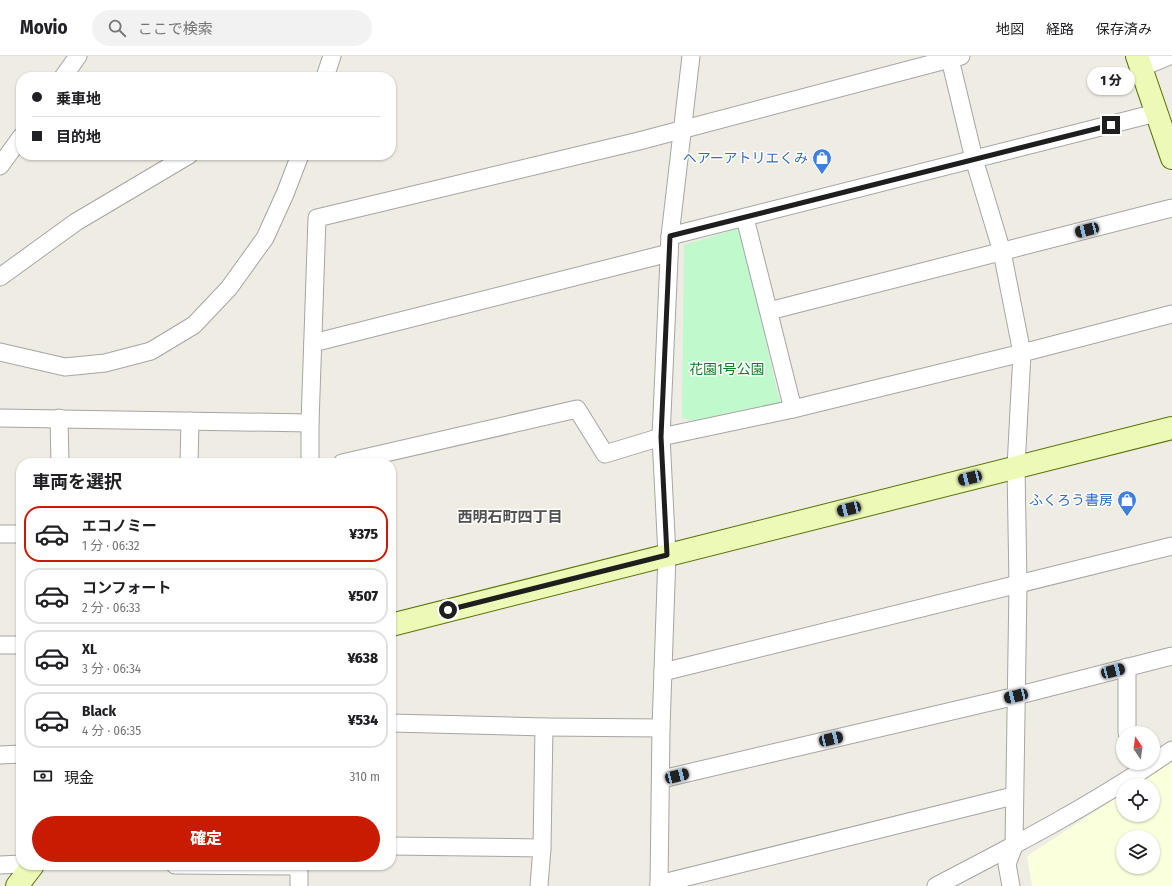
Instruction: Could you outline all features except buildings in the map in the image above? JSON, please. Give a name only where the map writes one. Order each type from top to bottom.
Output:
[{"type":"street","points":[[67,72],[78,56]]},
{"type":"street","points":[[327,72],[332,56]]},
{"type":"street","points":[[691,56],[670,236],[661,437],[667,555],[661,728],[662,779],[659,885],[1014,796]]},
{"type":"street","points":[[1169,56],[1139,62],[1172,158]]},
{"type":"street","points":[[310,458],[317,218],[682,129],[956,57],[974,159],[1002,252],[1022,353],[1016,467],[1018,585],[1014,846],[1007,864],[1011,886]]},
{"type":"street","points":[[670,236],[1156,113]]},
{"type":"street","points":[[0,166],[16,143]]},
{"type":"street","points":[[0,277],[76,222],[181,160]]},
{"type":"street","points":[[0,352],[65,367],[105,363],[152,351],[194,325],[229,288],[266,238],[298,160]]},
{"type":"street","points":[[769,311],[1172,208]]},
{"type":"street","points":[[745,218],[793,409]]},
{"type":"street","points":[[313,343],[669,253]]},
{"type":"street","points":[[364,458],[577,409],[605,454],[661,437],[793,409],[1022,353],[1172,314]]},
{"type":"street","points":[[0,418],[310,423]]},
{"type":"street","points":[[59,418],[60,458]]},
{"type":"street","points":[[189,458],[190,421]]},
{"type":"street","points":[[396,624],[1172,428]]},
{"type":"street","points":[[0,534],[16,534]]},
{"type":"street","points":[[663,672],[1172,546]]},
{"type":"street","points":[[0,645],[16,646]]},
{"type":"street","points":[[662,779],[1016,696],[1172,656]]},
{"type":"street","points":[[1127,667],[1127,726]]},
{"type":"street","points":[[396,723],[661,728]]},
{"type":"street","points":[[539,886],[542,848],[544,727]]},
{"type":"street","points":[[1132,778],[1172,750]]},
{"type":"street","points":[[0,755],[16,754]]},
{"type":"street","points":[[936,886],[1014,846],[1116,788]]},
{"type":"street","points":[[396,846],[542,848]]},
{"type":"street","points":[[0,864],[16,864]]},
{"type":"street","points":[[17,886],[29,870]]},
{"type":"street","points":[[299,870],[299,886]]},
{"type":"shaded area","points":[[1172,761],[1172,886],[1032,886],[1027,856],[1116,798],[1116,822],[1160,822],[1160,778],[1146,778]]},
{"type":"green space","name":"花園1号公園","points":[[740,228],[780,403],[695,421],[682,418],[684,245]]},
{"type":"place","name":"ヘアーアトリエくみ","points":[[822,175]]},
{"type":"place","name":"ふくろう書房","points":[[1127,517]]},
{"type":"district","name":"西明石町四丁目","points":[[510,517]]},
{"type":"route","points":[[448,610],[667,555],[661,437],[670,236],[1111,125]]}]
